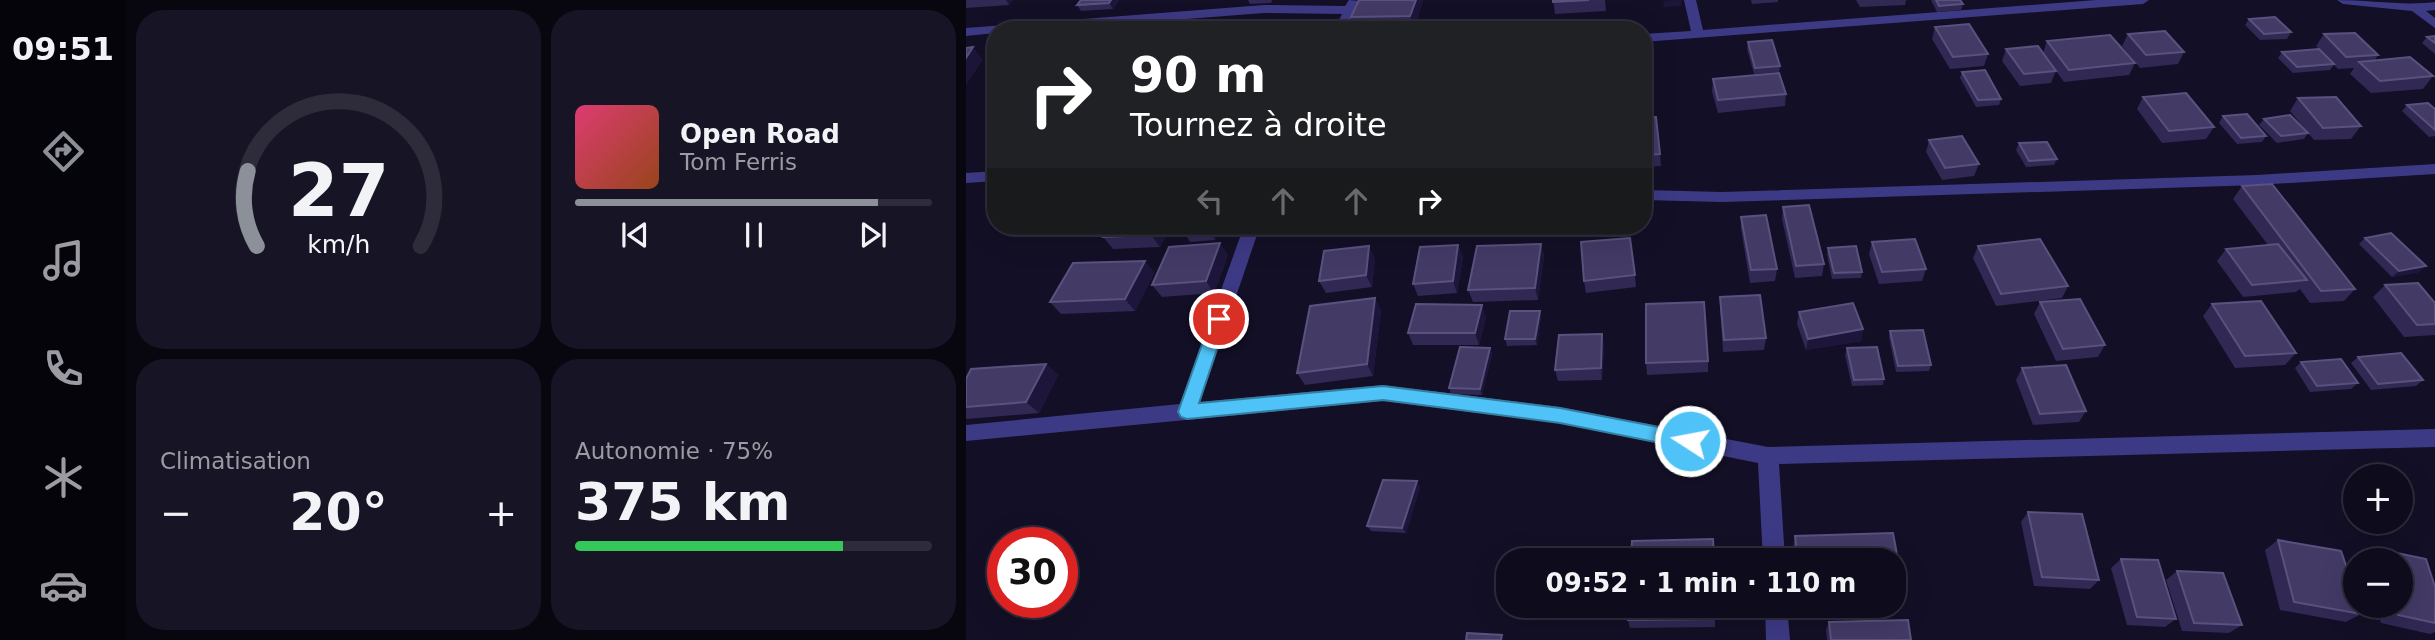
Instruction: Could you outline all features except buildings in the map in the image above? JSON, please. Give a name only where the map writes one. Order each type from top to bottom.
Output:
[{"type":"street","points":[[1689,0],[1698,34]]},
{"type":"street","points":[[1652,37],[2143,0]]},
{"type":"street","points":[[2343,0],[2415,8],[2435,6]]},
{"type":"street","points":[[1109,21],[1352,5],[1344,21]]},
{"type":"street","points":[[2415,8],[2435,24]]},
{"type":"street","points":[[966,32],[987,30]]},
{"type":"street","points":[[1652,195],[1722,197],[2257,180],[2435,169]]},
{"type":"street","points":[[966,178],[987,177]]},
{"type":"street","points":[[1187,412],[1249,235]]},
{"type":"street","points":[[966,433],[1383,393],[1560,415],[1768,456],[2435,438]]},
{"type":"street","points":[[1768,456],[1773,548]]},
{"type":"street","points":[[1777,618],[1778,640]]},
{"type":"route","points":[[1219,319],[1187,412],[1383,393],[1560,415],[1690,441]]}]
